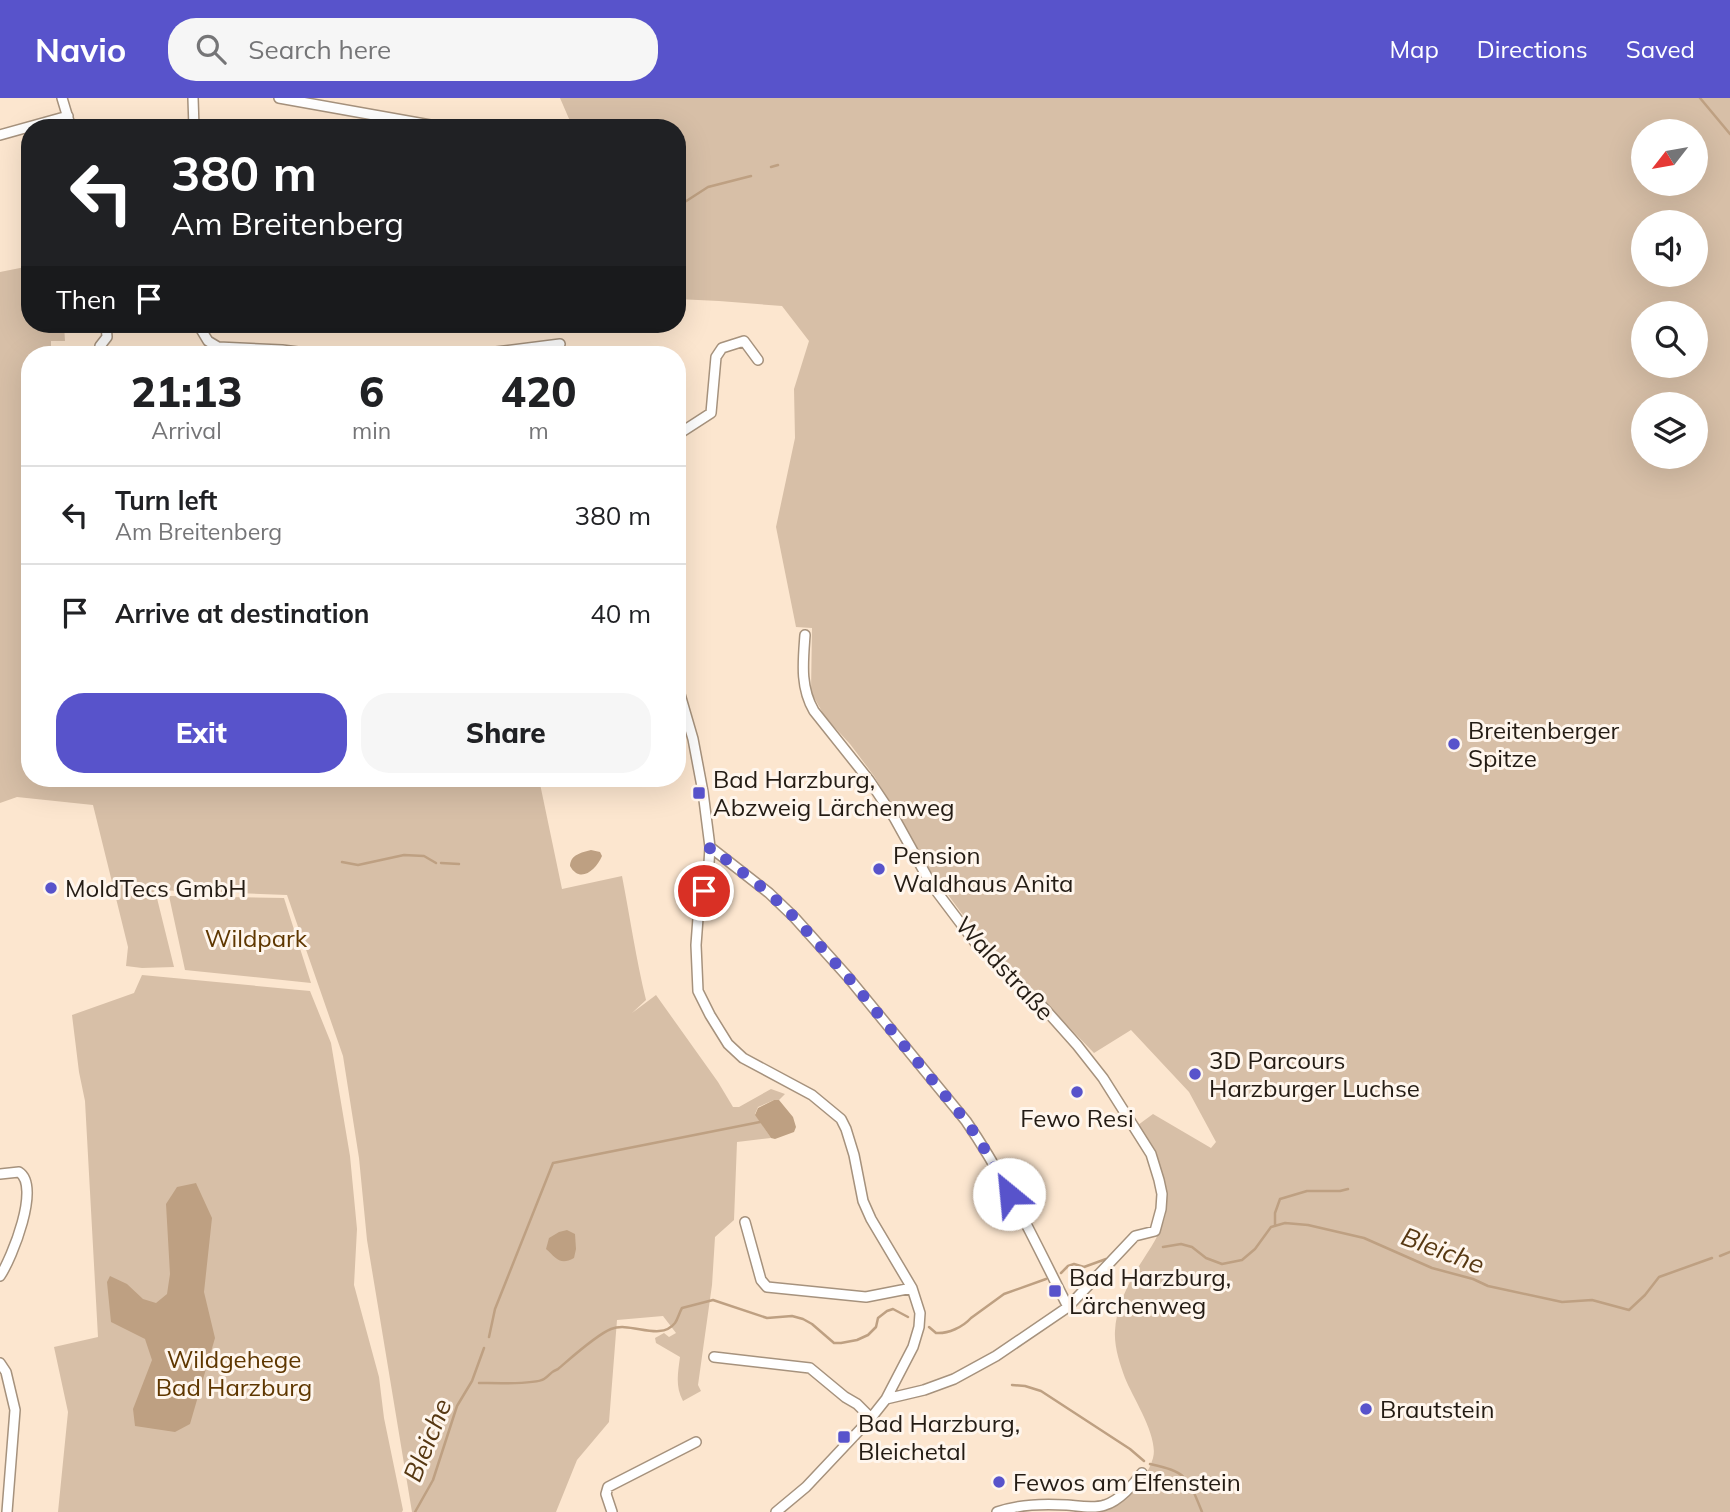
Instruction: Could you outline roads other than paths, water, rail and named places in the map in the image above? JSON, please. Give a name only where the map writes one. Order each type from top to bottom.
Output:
[{"type":"street","points":[[62,98],[69,119]]},
{"type":"street","points":[[193,98],[194,119]]},
{"type":"street","points":[[279,98],[397,119]]},
{"type":"street","points":[[57,119],[68,116]]},
{"type":"street","points":[[0,135],[21,129]]},
{"type":"street","points":[[100,346],[107,337],[107,333]]},
{"type":"street","points":[[203,333],[208,341],[216,346]]},
{"type":"street","points":[[686,429],[711,414],[716,357],[722,348],[744,341],[758,360]]},
{"type":"street","points":[[544,346],[560,344]]},
{"type":"street","name":"Waldstraße","points":[[805,635],[804,689],[814,711],[869,780],[895,819],[931,884],[978,945],[1044,1008],[1077,1045],[1103,1078],[1151,1154],[1162,1194],[1155,1231],[1135,1236],[1068,1307]]},
{"type":"street","points":[[686,715],[703,792],[710,847],[698,918],[698,991],[710,1015],[735,1051],[760,1068],[812,1095],[841,1119],[854,1155],[863,1201],[912,1288],[920,1312],[913,1347],[886,1399],[806,1487],[776,1512]]},
{"type":"street","points":[[710,847],[769,893],[794,917],[847,976],[966,1121],[980,1141],[1068,1307],[996,1356],[954,1379],[886,1399]]},
{"type":"street","points":[[0,1174],[19,1172],[27,1183],[21,1228],[0,1276]]},
{"type":"street","points":[[745,1222],[761,1280],[767,1287],[866,1297],[912,1288]]},
{"type":"street","points":[[714,1357],[810,1368],[871,1418]]},
{"type":"street","points":[[0,1363],[6,1372],[15,1410],[7,1512]]},
{"type":"street","points":[[612,1512],[606,1494],[608,1487],[696,1442]]},
{"type":"street","points":[[997,1512],[1026,1505],[1107,1505],[1133,1485],[1142,1473]]},
{"type":"waterway","points":[[1700,98],[1730,134]]},
{"type":"waterway","points":[[771,167],[778,165]]},
{"type":"waterway","points":[[686,201],[708,187],[751,176]]},
{"type":"waterway","points":[[342,862],[358,865],[404,855],[424,856],[436,863]]},
{"type":"waterway","points":[[441,863],[459,864]]},
{"type":"waterway","points":[[489,1337],[495,1309],[553,1163],[760,1122]]},
{"type":"waterway","points":[[1275,1226],[1275,1213],[1280,1199],[1307,1191],[1348,1189]]},
{"type":"waterway","name":"Bleiche","points":[[1163,1247],[1181,1244],[1192,1247],[1206,1258],[1222,1264],[1242,1260],[1255,1249],[1271,1227],[1285,1223],[1308,1225],[1364,1238],[1432,1268],[1488,1286],[1562,1302],[1592,1300],[1629,1310],[1659,1277],[1712,1258]]},
{"type":"waterway","name":"Bleiche","points":[[1720,1256],[1730,1252]]},
{"type":"waterway","name":"Bleiche","points":[[1061,1273],[1074,1264],[1084,1267],[1106,1259]]},
{"type":"waterway","name":"Bleiche","points":[[929,1327],[936,1333],[955,1329],[1004,1294],[1046,1279]]},
{"type":"waterway","name":"Bleiche","points":[[479,1383],[539,1381],[611,1329],[627,1327],[661,1331],[675,1323],[682,1308],[713,1300],[767,1318],[792,1316],[803,1319],[834,1343],[857,1340],[868,1335],[876,1327],[878,1318],[887,1311],[893,1309],[908,1317]]},
{"type":"waterway","name":"Bleiche","points":[[415,1512],[433,1480],[457,1406],[472,1381],[484,1348]]},
{"type":"waterway","points":[[1012,1385],[1041,1391],[1144,1461]]},
{"type":"waterway","points":[[1150,1464],[1172,1470],[1185,1478],[1202,1512]]},
{"type":"place","name":"Breitenberger Spitze","points":[[1454,744]]},
{"type":"place","name":"Bad Harzburg, Abzweig Lärchenweg","points":[[699,793]]},
{"type":"place","name":"Pension Waldhaus Anita","points":[[879,869]]},
{"type":"place","name":"MoldTecs GmbH","points":[[51,888]]},
{"type":"place","name":"3D Parcours Harzburger Luchse","points":[[1195,1074]]},
{"type":"place","name":"Fewo Resi","points":[[1077,1092]]},
{"type":"place","name":"Bad Harzburg, Lärchenweg","points":[[1055,1291]]},
{"type":"place","name":"Brautstein","points":[[1366,1409]]},
{"type":"place","name":"Bad Harzburg, Bleichetal","points":[[844,1437]]},
{"type":"place","name":"Fewos am Elfenstein","points":[[999,1482]]},
{"type":"park label","name":"Wildpark","points":[[256,938]]},
{"type":"park label","name":"Wildgehege Bad Harzburg","points":[[234,1373]]}]
